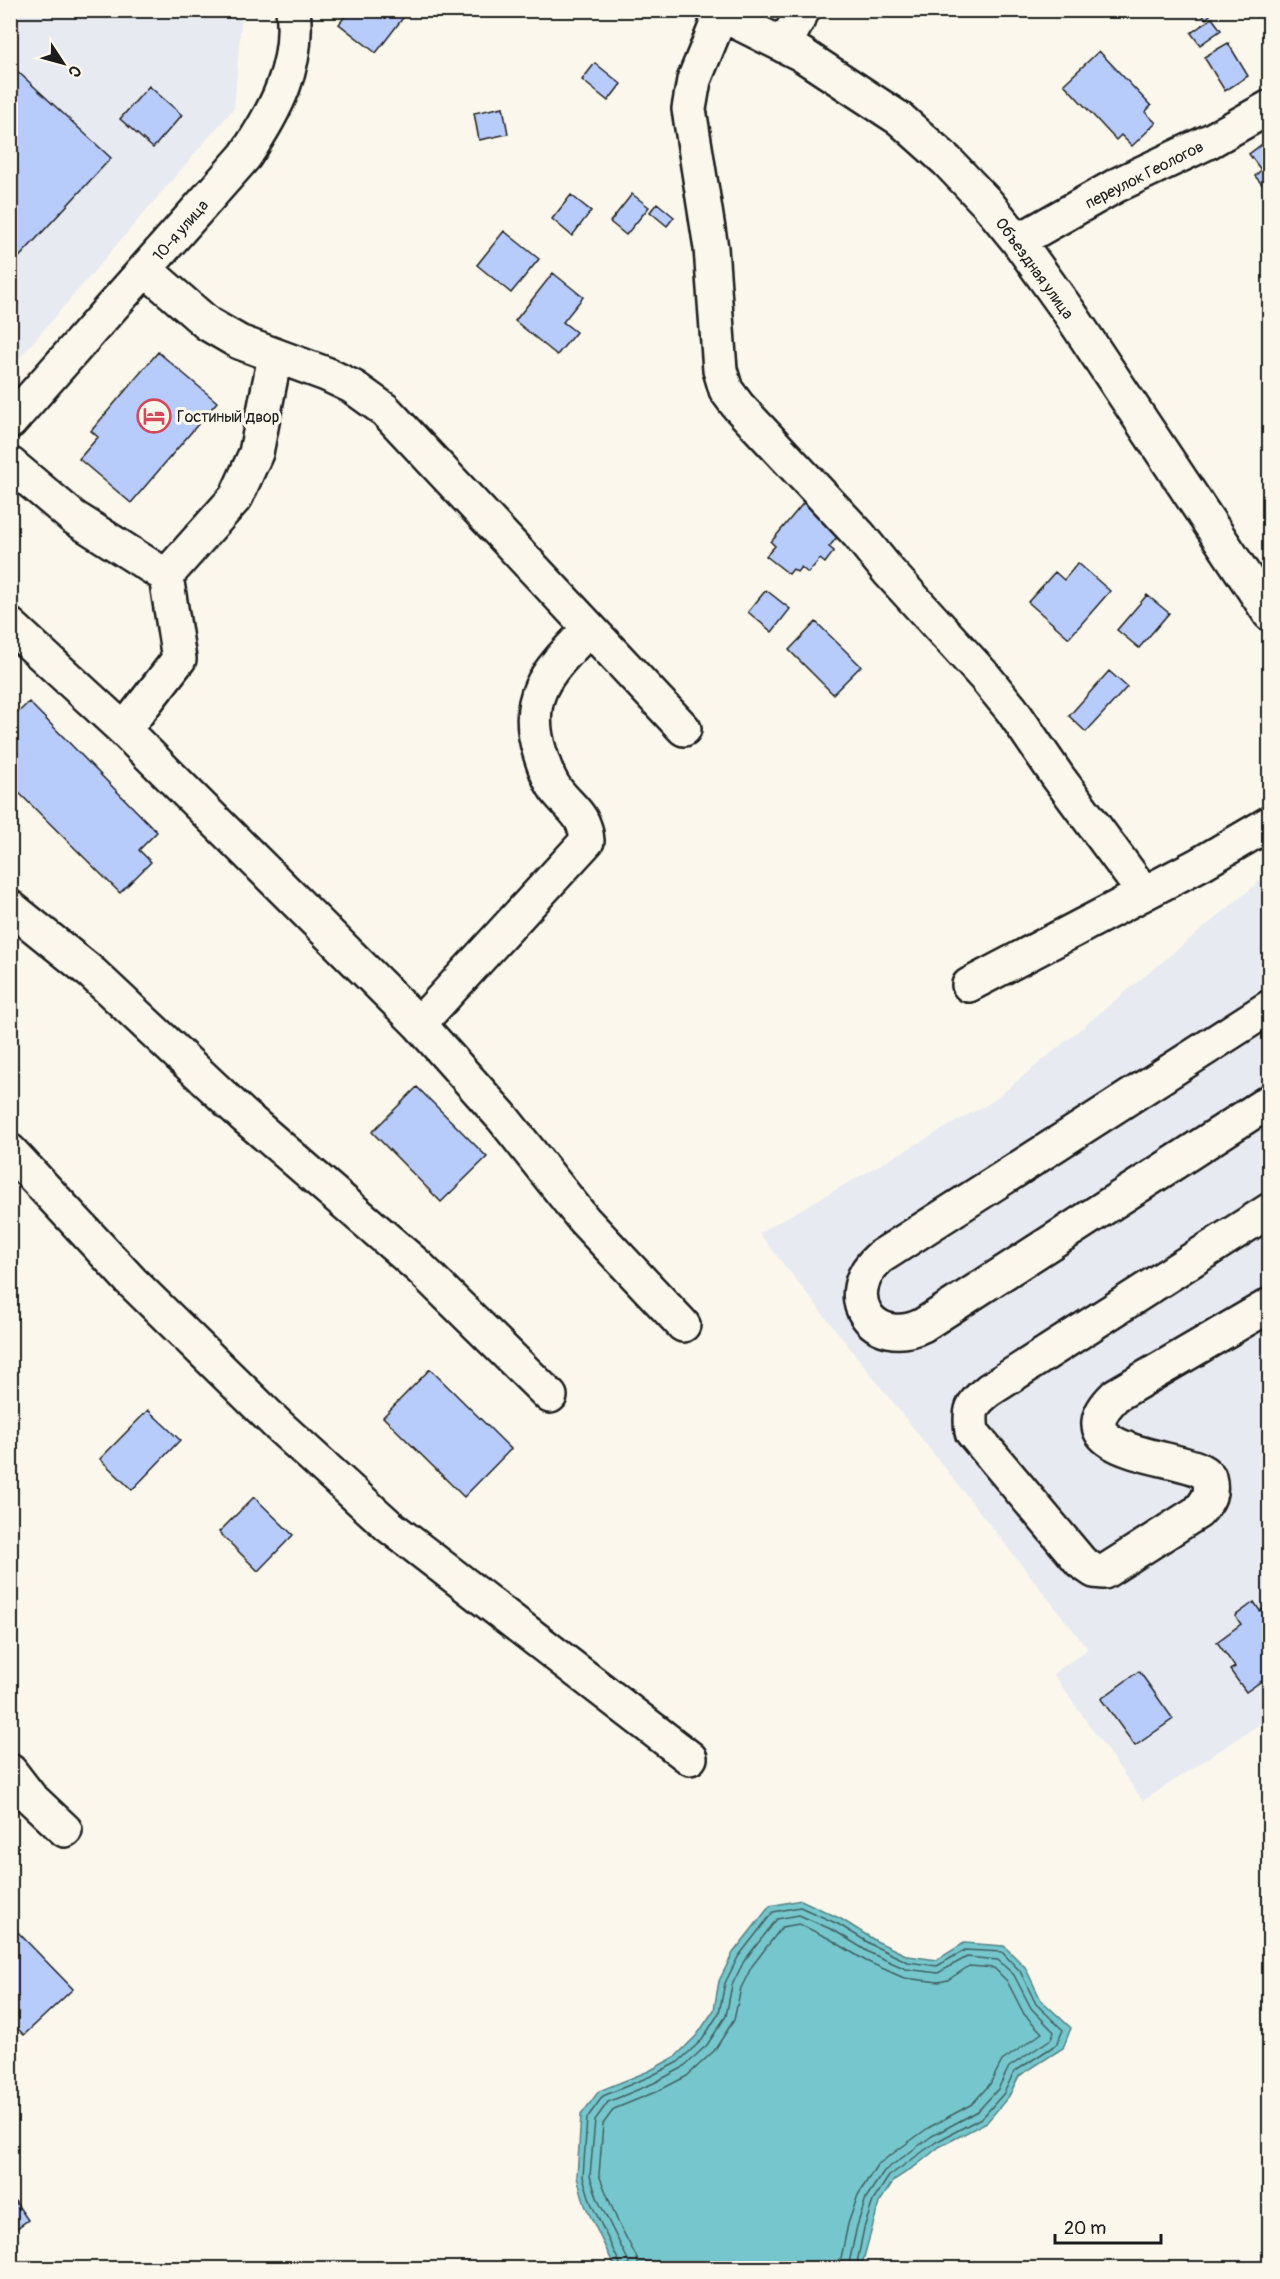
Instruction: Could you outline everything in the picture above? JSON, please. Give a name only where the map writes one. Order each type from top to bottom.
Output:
[{"type":"street","name":"10-я улица","points":[[10,422],[245,156],[267,123],[282,93],[292,62],[293,10]]},
{"type":"street","points":[[784,46],[803,10]]},
{"type":"street","points":[[717,12],[694,80],[689,109],[711,248],[720,370],[726,390],[738,406],[859,535],[985,676],[1144,893]]},
{"type":"street","name":"Объездная улица","points":[[717,12],[784,46],[840,79],[900,119],[987,203],[1018,241],[1081,330],[1269,614]]},
{"type":"street","name":"переулок Геологов","points":[[1018,241],[1117,185],[1210,141],[1269,107]]},
{"type":"street","points":[[146,270],[208,324],[239,342],[326,374],[353,387],[385,410],[684,729]]},
{"type":"street","points":[[166,576],[236,497],[256,453],[275,356]]},
{"type":"street","points":[[10,464],[73,517],[166,576],[179,659],[124,730]]},
{"type":"street","points":[[10,625],[124,730],[419,1024],[502,1117],[584,1220],[683,1325]]},
{"type":"street","points":[[419,1024],[588,841],[586,824],[555,789],[544,767],[535,739],[533,713],[541,685],[550,669],[589,629]]},
{"type":"street","points":[[969,985],[1144,893],[1269,823]]},
{"type":"street","points":[[10,907],[92,973],[243,1115],[419,1267],[550,1396]]},
{"type":"street","points":[[1269,1007],[880,1257],[868,1267],[861,1281],[859,1293],[867,1316],[879,1327],[893,1332],[911,1332],[923,1326],[1269,1101]]},
{"type":"street","points":[[10,1151],[132,1282],[279,1426],[354,1495],[389,1526],[690,1758]]},
{"type":"street","points":[[1266,1313],[1116,1395],[1104,1406],[1098,1418],[1100,1429],[1108,1439],[1123,1449],[1198,1469],[1209,1476],[1212,1488],[1209,1500],[1198,1512],[1104,1572],[1094,1571],[1082,1563],[972,1432],[971,1409],[978,1398],[1269,1210]]},
{"type":"street","points":[[10,1771],[30,1797],[65,1830]]},
{"type":"shaded area","points":[[11,11],[242,11],[234,108],[11,368]]},
{"type":"shaded area","points":[[1269,874],[1269,1720],[1143,1801],[1053,1674],[1088,1649],[759,1233],[993,1101]]},
{"type":"shaded area","points":[[1269,2259],[1269,2268],[1237,2268]]},
{"type":"water","points":[[801,1900],[908,1956],[937,1960],[964,1943],[1004,1946],[1025,1967],[1041,2000],[1071,2028],[1063,2048],[1019,2076],[1009,2096],[987,2122],[939,2147],[894,2180],[879,2203],[861,2268],[618,2268],[611,2259],[585,2205],[577,2177],[581,2115],[599,2091],[649,2071],[675,2057],[697,2035],[714,2010],[719,1981],[733,1953],[770,1906]]},
{"type":"building","points":[[350,10],[409,10],[376,53],[339,24]]},
{"type":"building","points":[[1198,10],[1215,10],[1206,19]]},
{"type":"building","points":[[1212,18],[1221,30],[1200,45],[1191,33]]},
{"type":"building","points":[[1228,43],[1248,76],[1225,91],[1204,57]]},
{"type":"building","points":[[1099,51],[1151,106],[1145,112],[1156,123],[1132,146],[1121,135],[1116,140],[1064,84]]},
{"type":"building","points":[[595,63],[621,84],[608,101],[582,80]]},
{"type":"building","points":[[14,68],[111,158],[10,267],[10,72]]},
{"type":"building","points":[[149,86],[182,115],[153,148],[120,119]]},
{"type":"building","points":[[503,107],[508,134],[479,140],[474,113]]},
{"type":"building","points":[[1270,138],[1270,194],[1255,176],[1261,170],[1249,154]]},
{"type":"building","points":[[632,194],[649,207],[626,235],[610,222]]},
{"type":"building","points":[[571,195],[591,211],[572,236],[552,219]]},
{"type":"building","points":[[657,203],[674,217],[667,226],[650,212]]},
{"type":"building","points":[[504,231],[539,259],[511,293],[477,265]]},
{"type":"building","points":[[553,273],[583,297],[563,322],[576,332],[557,355],[515,321]]},
{"type":"building","name":"Гостиный двор","points":[[158,352],[217,402],[131,503],[79,459],[98,437],[91,431]]},
{"type":"building","points":[[805,501],[842,531],[829,547],[834,551],[825,563],[820,559],[808,573],[801,567],[797,572],[793,569],[789,574],[766,556],[775,546],[771,542]]},
{"type":"building","points":[[1078,563],[1110,591],[1069,638],[1028,602],[1055,572],[1064,580]]},
{"type":"building","points":[[766,590],[790,609],[772,632],[748,612]]},
{"type":"building","points":[[1147,595],[1169,613],[1139,648],[1117,630]]},
{"type":"building","points":[[816,622],[861,666],[833,694],[789,650]]},
{"type":"building","points":[[1109,671],[1127,687],[1086,732],[1069,716]]},
{"type":"building","points":[[29,702],[157,832],[139,850],[151,862],[120,893],[10,784],[10,720]]},
{"type":"building","points":[[417,1087],[487,1157],[441,1202],[372,1132]]},
{"type":"building","points":[[430,1369],[511,1449],[464,1497],[383,1417]]},
{"type":"building","points":[[148,1410],[180,1440],[132,1490],[100,1459]]},
{"type":"building","points":[[254,1497],[293,1535],[258,1571],[219,1532]]},
{"type":"building","points":[[1254,1602],[1260,1611],[1270,1604],[1270,1675],[1246,1692],[1230,1670],[1235,1667],[1217,1642],[1241,1624],[1235,1616]]},
{"type":"building","points":[[1139,1671],[1173,1719],[1135,1746],[1101,1699]]},
{"type":"building","points":[[10,1924],[73,1989],[24,2035],[10,2021]]},
{"type":"building","points":[[10,2194],[28,2220],[10,2233]]},
{"type":"place","name":"Гостиный двор","points":[[154,416]]}]
